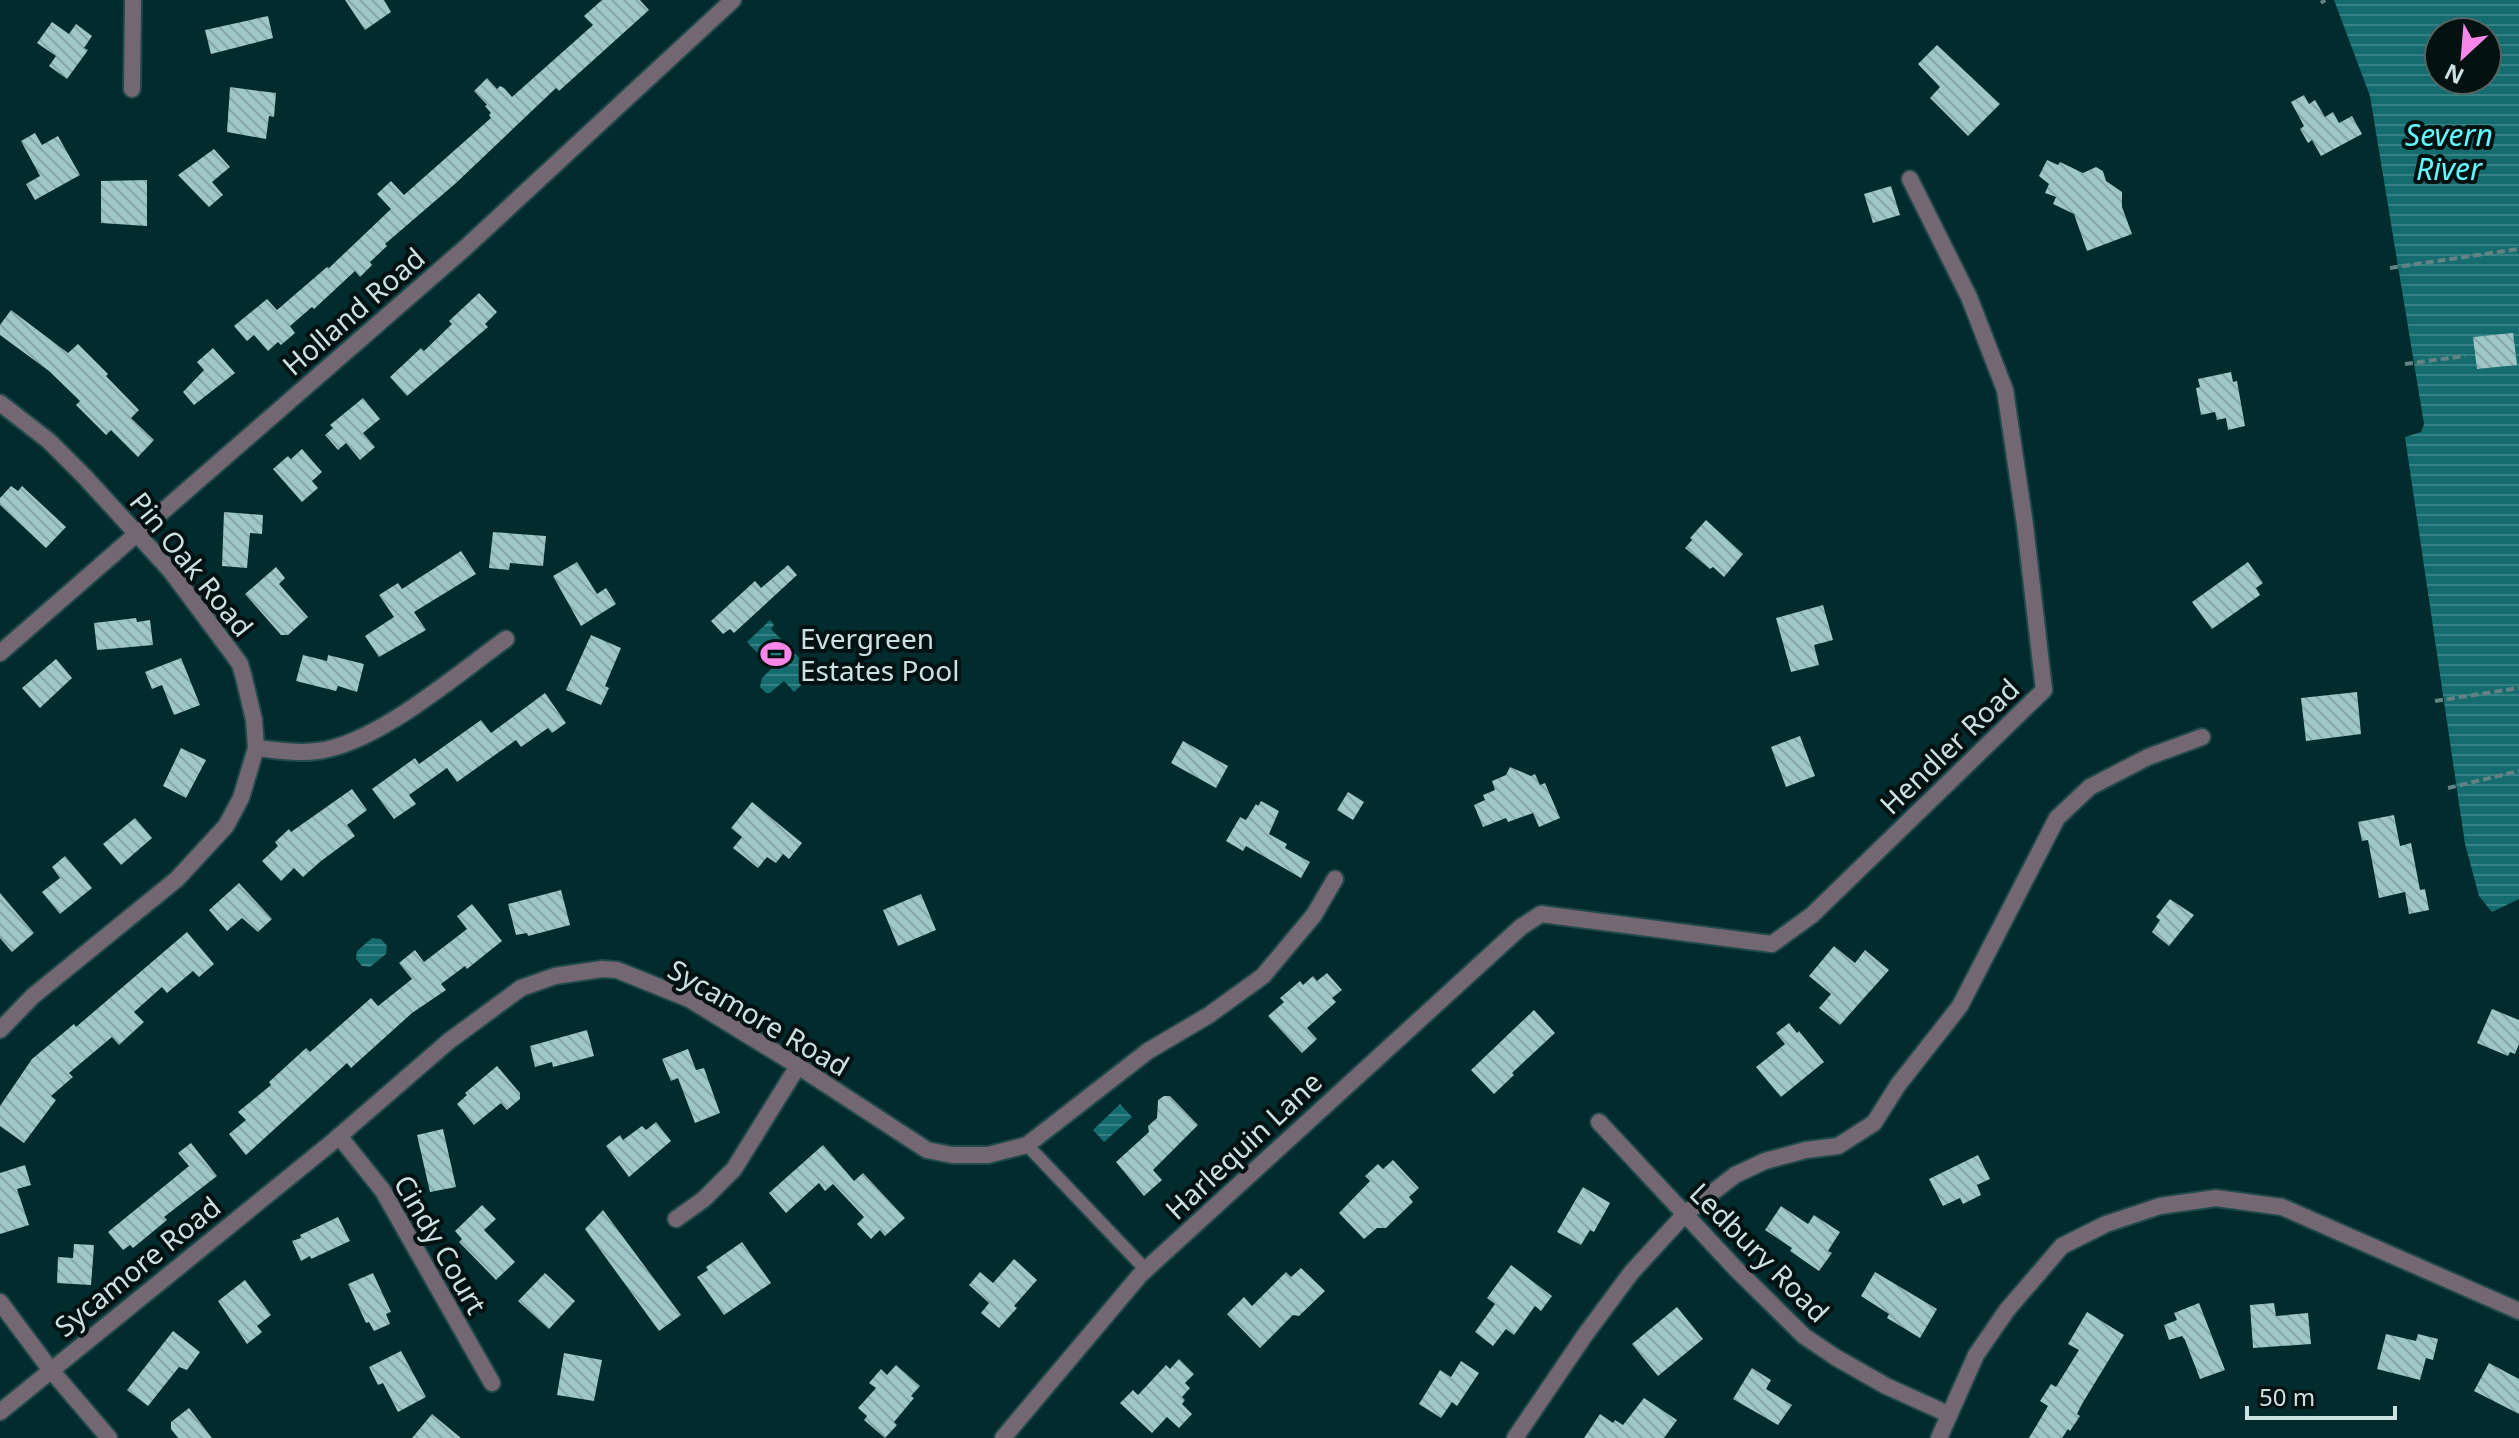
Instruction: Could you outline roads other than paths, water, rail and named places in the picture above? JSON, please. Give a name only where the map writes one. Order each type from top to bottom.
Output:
[{"type":"street","points":[[132,89],[133,0]]},
{"type":"street","name":"Holland Road","points":[[0,653],[465,248],[733,0]]},
{"type":"street","name":"Hendler Road","points":[[1541,914],[1772,944],[1812,915],[2044,690],[2025,525],[2005,390],[1969,297],[1910,179]]},
{"type":"street","name":"Pin Oak Road","points":[[0,403],[49,441],[136,533],[170,570],[240,664],[254,720],[256,748],[241,798],[224,830],[177,879],[33,996],[0,1030]]},
{"type":"street","points":[[256,748],[316,751],[354,741],[413,705],[506,639]]},
{"type":"street","points":[[1515,1438],[1631,1273],[1685,1214],[1735,1175],[1765,1161],[1806,1150],[1838,1146],[1874,1123],[1898,1085],[1960,1006],[2057,818],[2094,785],[2148,757],[2202,737]]},
{"type":"street","name":"Sycamore Road","points":[[0,1412],[339,1136],[461,1032],[521,988],[555,976],[602,969],[617,970],[689,999],[927,1150],[952,1155],[988,1155],[1027,1145],[1148,1051],[1209,1015],[1263,976],[1314,915],[1335,879]]},
{"type":"street","name":"Harlequin Lane","points":[[1003,1438],[1146,1270],[1509,937],[1541,914]]},
{"type":"street","points":[[676,1219],[704,1199],[734,1169],[798,1066]]},
{"type":"street","name":"Ledbury Road","points":[[1599,1122],[1804,1336],[1886,1386],[1948,1414]]},
{"type":"street","name":"Cindy Court","points":[[339,1136],[383,1191],[492,1383]]},
{"type":"street","points":[[1939,1438],[1976,1355],[2007,1310],[2062,1246],[2106,1224],[2160,1206],[2216,1198],[2282,1207],[2519,1311]]},
{"type":"street","points":[[0,1302],[50,1369],[109,1438]]},
{"type":"lane","points":[[1027,1145],[1146,1270]]},
{"type":"water","name":"Severn River","points":[[2334,0],[2519,0],[2519,899],[2492,912],[2479,896],[2465,844],[2405,437],[2421,432],[2424,424],[2370,96]]},
{"type":"water","name":"Evergreen Estates Pool","points":[[770,620],[774,625],[771,629],[809,668],[813,665],[818,669],[794,692],[784,681],[770,693],[760,687],[762,678],[772,668],[747,642]]},
{"type":"water","points":[[372,938],[381,939],[387,946],[386,954],[370,967],[362,966],[356,959],[357,951]]},
{"type":"water","points":[[1120,1104],[1132,1117],[1104,1142],[1093,1130]]},
{"type":"place","name":"Evergreen Estates Pool","points":[[776,654]]}]
